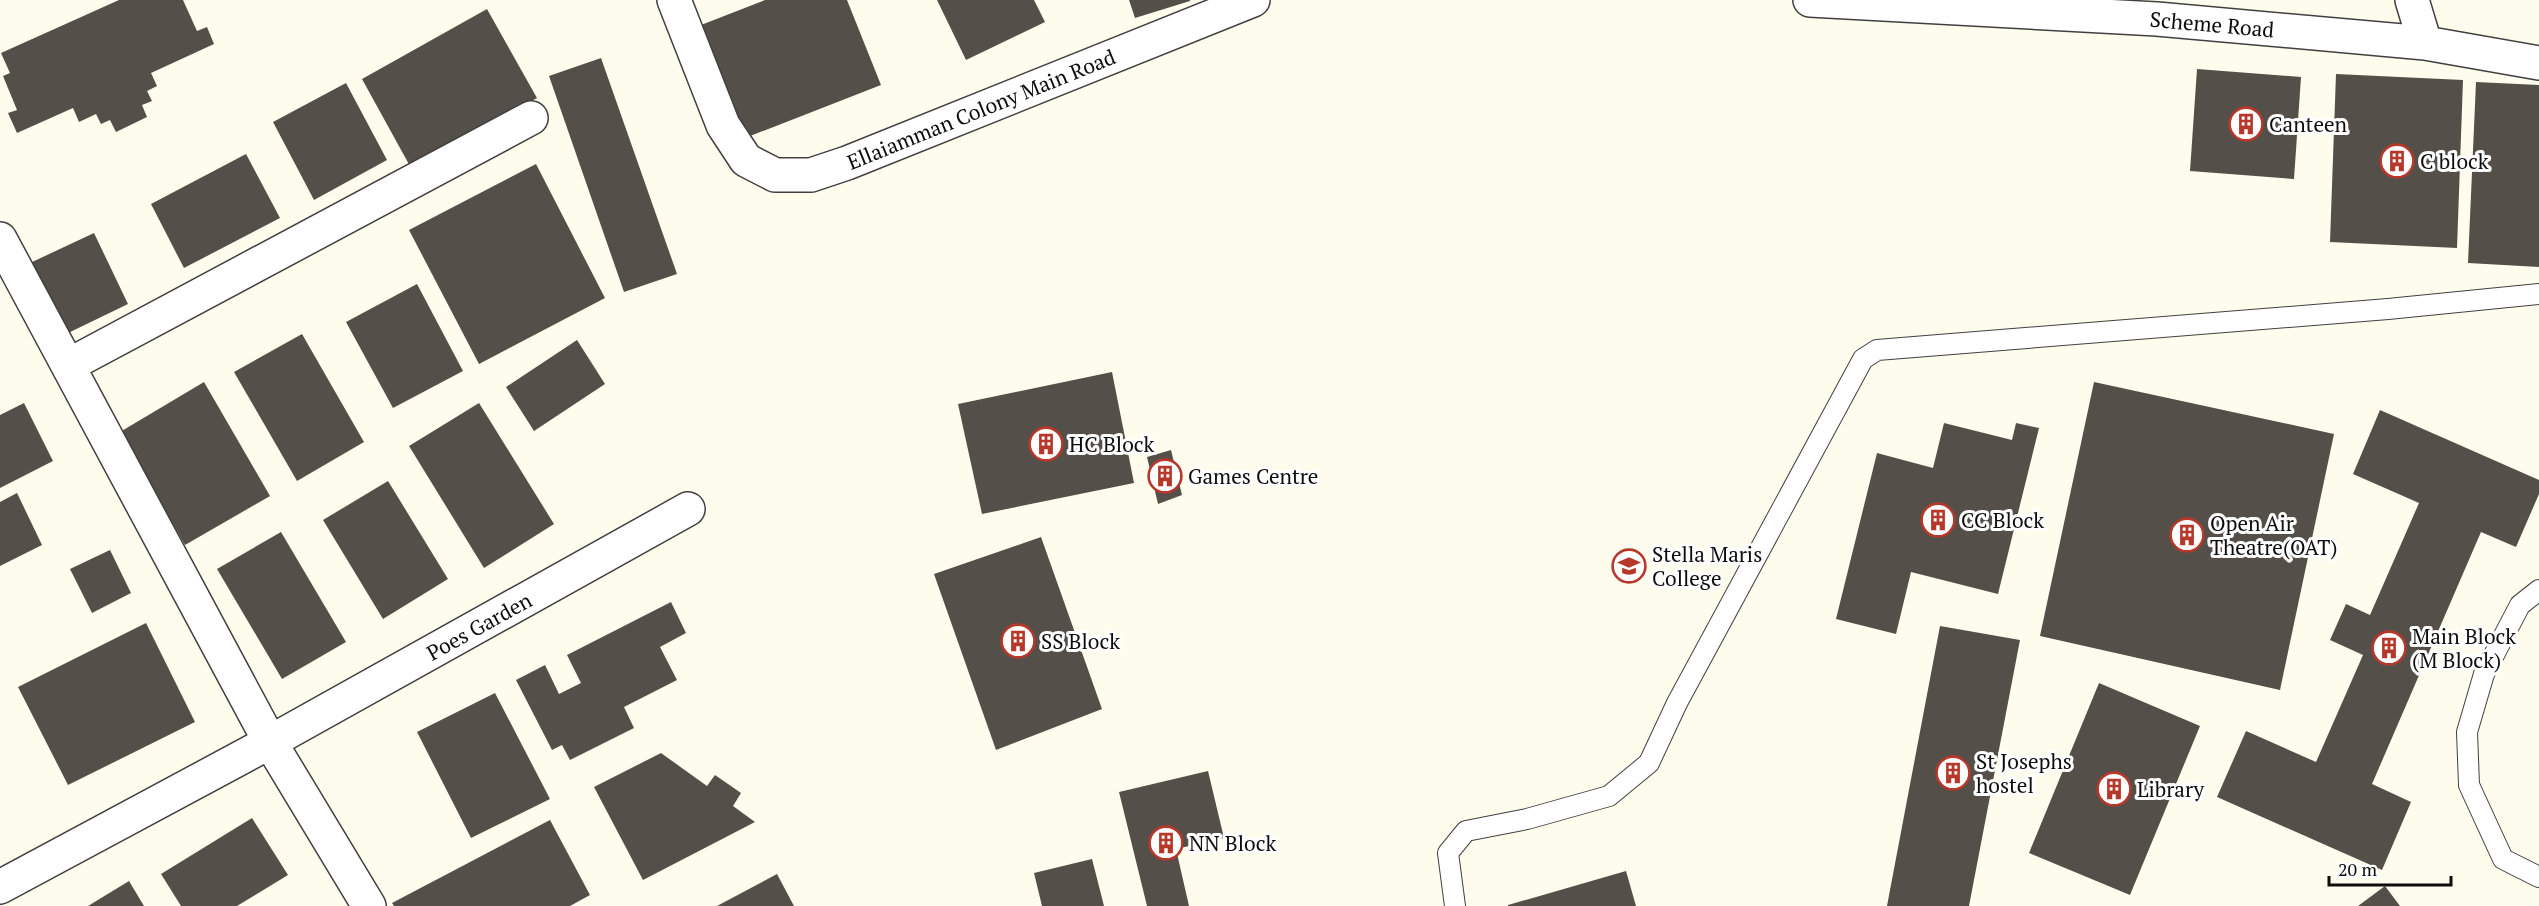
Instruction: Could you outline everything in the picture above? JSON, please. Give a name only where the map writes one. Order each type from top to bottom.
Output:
[{"type":"street","name":"Ellaiamman Colony Main Road","points":[[674,0],[723,125],[746,160],[775,176],[811,175],[847,164],[1253,0]]},
{"type":"street","name":"Scheme Road","points":[[1810,0],[2155,9],[2425,43],[2539,63]]},
{"type":"street","points":[[2412,0],[2425,43]]},
{"type":"street","points":[[69,365],[531,117]]},
{"type":"street","points":[[0,239],[270,742],[369,906]]},
{"type":"street","name":"Poes Garden","points":[[0,887],[270,742],[688,509]]},
{"type":"lane","points":[[1455,906],[1448,853],[1466,831],[1527,819],[1609,796],[1649,763],[1683,693],[1863,359],[1877,350],[2388,309],[2539,294]]},
{"type":"lane","points":[[2539,590],[2520,605],[2484,674],[2468,732],[2469,785],[2503,859],[2539,877]]},
{"type":"building","points":[[119,0],[183,0],[197,31],[207,27],[214,44],[151,73],[157,86],[147,91],[152,101],[142,105],[147,117],[116,132],[110,120],[101,124],[96,114],[79,122],[73,108],[17,133],[8,113],[17,110],[3,76],[10,73],[1,53]]},
{"type":"building","points":[[765,0],[847,0],[881,85],[745,138],[701,25]]},
{"type":"building","points":[[937,0],[1034,0],[1045,22],[966,60]]},
{"type":"building","points":[[1129,0],[1190,0],[1190,1],[1135,18]]},
{"type":"building","points":[[487,9],[537,98],[411,168],[362,79]]},
{"type":"building","points":[[601,58],[677,274],[624,292],[549,76]]},
{"type":"building","name":"Canteen","points":[[2197,69],[2301,77],[2294,179],[2190,171]]},
{"type":"building","name":"C block","points":[[2336,74],[2463,80],[2457,248],[2330,242]]},
{"type":"building","points":[[2476,82],[2539,85],[2539,267],[2468,263]]},
{"type":"building","points":[[346,83],[387,160],[314,200],[273,122]]},
{"type":"building","points":[[246,154],[280,218],[184,268],[151,204]]},
{"type":"building","points":[[536,164],[605,298],[479,364],[409,230]]},
{"type":"building","points":[[94,233],[128,304],[64,335],[30,263]]},
{"type":"building","points":[[417,284],[463,371],[393,408],[346,322]]},
{"type":"building","points":[[302,334],[364,442],[297,481],[234,372]]},
{"type":"building","points":[[577,340],[605,384],[534,431],[506,387]]},
{"type":"building","name":"HC Block","points":[[1112,372],[1134,483],[982,514],[958,404]]},
{"type":"building","points":[[204,382],[270,496],[185,545],[120,432]]},
{"type":"building","name":"Open Air Theatre(OAT)","points":[[2094,382],[2334,434],[2280,690],[2040,636]]},
{"type":"building","points":[[24,403],[53,461],[0,488],[0,415]]},
{"type":"building","points":[[479,403],[554,524],[484,568],[409,446]]},
{"type":"building","name":"Main Block (M Block)","points":[[2380,410],[2539,480],[2539,494],[2516,547],[2481,532],[2372,784],[2411,802],[2382,870],[2217,797],[2246,731],[2316,762],[2363,655],[2330,640],[2346,604],[2370,615],[2419,503],[2353,474]]},
{"type":"building","name":"CC Block","points":[[1944,423],[2012,440],[2016,423],[2039,428],[1998,594],[1911,572],[1896,634],[1836,619],[1877,453],[1933,468]]},
{"type":"building","name":"Games Centre","points":[[1171,450],[1182,495],[1158,504],[1147,457]]},
{"type":"building","points":[[388,481],[448,579],[383,619],[323,520]]},
{"type":"building","points":[[17,493],[42,545],[0,566],[0,502]]},
{"type":"building","points":[[281,532],[346,642],[282,679],[217,569]]},
{"type":"building","name":"SS Block","points":[[1041,537],[1102,709],[996,750],[934,574]]},
{"type":"building","points":[[110,550],[131,593],[92,613],[70,569]]},
{"type":"building","points":[[671,602],[686,633],[660,647],[677,680],[624,707],[634,728],[570,760],[562,745],[552,750],[516,680],[545,665],[559,694],[581,683],[567,655]]},
{"type":"building","points":[[146,623],[195,722],[68,785],[18,687]]},
{"type":"building","name":"St Josephs hostel","points":[[1940,626],[2020,640],[1969,906],[1887,906]]},
{"type":"building","name":"Library","points":[[2099,683],[2200,726],[2130,895],[2029,853]]},
{"type":"building","points":[[495,693],[550,799],[471,838],[417,732]]},
{"type":"building","points":[[661,753],[707,786],[715,775],[741,793],[733,806],[755,822],[643,880],[594,787]]},
{"type":"building","name":"NN Block","points":[[1208,771],[1224,838],[1176,849],[1189,906],[1147,906],[1119,792]]},
{"type":"building","points":[[252,818],[288,875],[237,906],[181,906],[161,874]]},
{"type":"building","points":[[550,820],[590,895],[570,906],[394,906],[392,903]]},
{"type":"building","points":[[1092,859],[1104,906],[1042,906],[1034,873]]},
{"type":"building","points":[[1626,871],[1636,906],[1508,906],[1508,905]]},
{"type":"building","points":[[777,874],[794,906],[717,906]]},
{"type":"building","points":[[129,881],[144,906],[88,906]]},
{"type":"building","points":[[2385,886],[2400,906],[2358,906]]},
{"type":"place","name":"Canteen","points":[[2246,124]]},
{"type":"place","name":"C block","points":[[2397,161]]},
{"type":"place","name":"HC Block","points":[[1046,444]]},
{"type":"place","name":"Games Centre","points":[[1165,476]]},
{"type":"place","name":"CC Block","points":[[1938,520]]},
{"type":"place","name":"Open Air Theatre(OAT)","points":[[2187,535]]},
{"type":"place","name":"Stella Maris College","points":[[1629,566]]},
{"type":"place","name":"SS Block","points":[[1018,641]]},
{"type":"place","name":"Main Block (M Block)","points":[[2389,648]]},
{"type":"place","name":"St Josephs hostel","points":[[1953,773]]},
{"type":"place","name":"Library","points":[[2114,789]]},
{"type":"place","name":"NN Block","points":[[1166,843]]}]
